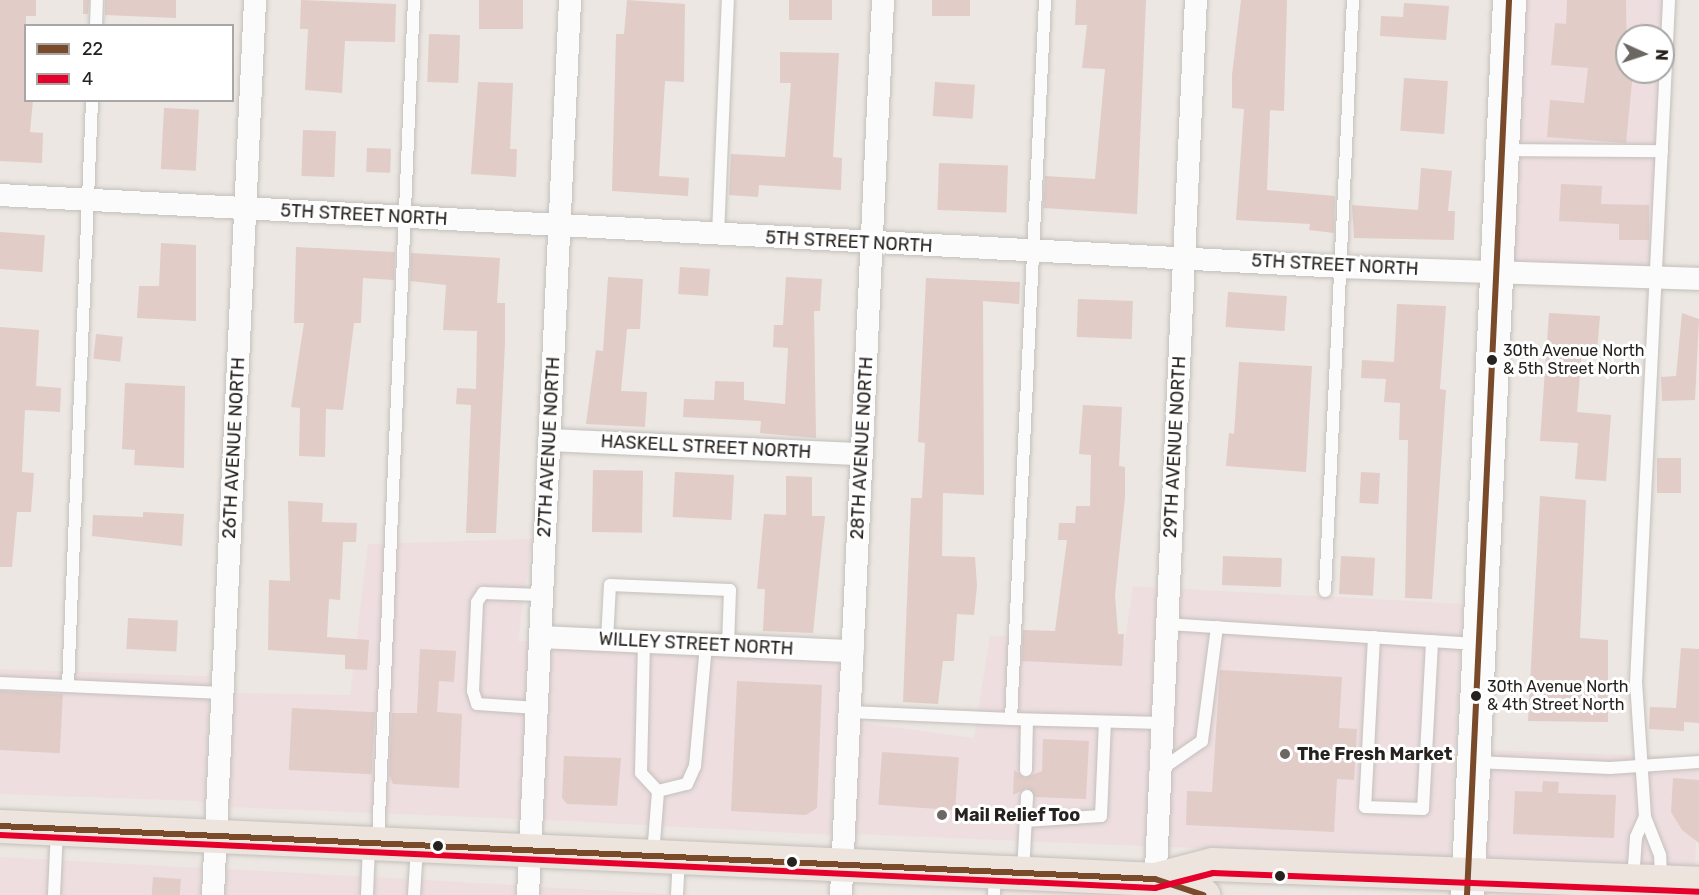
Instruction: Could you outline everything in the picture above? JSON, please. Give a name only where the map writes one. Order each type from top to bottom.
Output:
[{"type":"main road","points":[[0,826],[666,859],[842,880],[1004,880],[1155,887],[1203,895]]},
{"type":"main road","points":[[1155,887],[1212,864],[1468,883],[1647,881],[1699,883]]},
{"type":"street","name":"26TH AVENUE NORTH","points":[[213,895],[255,0]]},
{"type":"street","name":"27TH AVENUE NORTH","points":[[528,895],[570,0]]},
{"type":"street","name":"28TH AVENUE NORTH","points":[[842,880],[883,0]]},
{"type":"street","name":"29TH AVENUE NORTH","points":[[1155,887],[1196,0]]},
{"type":"street","points":[[1468,883],[1509,0]]},
{"type":"street","name":"5TH STREET NORTH","points":[[0,195],[872,244],[1184,257],[1342,267],[1699,279]]},
{"type":"street","name":"HASKELL STREET NORTH","points":[[549,440],[862,454]]},
{"type":"street","name":"WILLEY STREET NORTH","points":[[540,637],[853,651]]},
{"type":"lane","points":[[96,24],[97,0]]},
{"type":"lane","points":[[367,895],[373,845],[414,0]]},
{"type":"lane","points":[[718,235],[728,0]]},
{"type":"lane","points":[[1011,719],[1045,0]]},
{"type":"lane","points":[[1325,591],[1353,0]]},
{"type":"lane","points":[[1647,881],[1660,855],[1645,817],[1636,683],[1670,0]]},
{"type":"lane","points":[[69,686],[92,102]]},
{"type":"lane","points":[[1502,150],[1662,151]]},
{"type":"lane","points":[[607,640],[610,585],[730,590],[694,766],[687,784],[658,791]]},
{"type":"lane","points":[[537,708],[477,704],[473,691],[477,602],[483,593],[542,595]]},
{"type":"lane","points":[[1167,624],[1479,644]]},
{"type":"lane","points":[[1160,770],[1202,741],[1217,627]]},
{"type":"lane","points":[[1374,637],[1365,807],[1423,809],[1432,641]]},
{"type":"lane","points":[[644,641],[641,773],[658,791],[666,859],[677,895]]},
{"type":"lane","points":[[0,683],[222,693]]},
{"type":"lane","points":[[850,712],[1162,723]]},
{"type":"lane","points":[[1026,770],[1027,720]]},
{"type":"lane","points":[[1025,821],[1101,816],[1105,722]]},
{"type":"lane","points":[[1473,762],[1641,765],[1699,762]]},
{"type":"lane","points":[[1004,880],[1025,821],[1027,796]]},
{"type":"lane","points":[[1645,817],[1636,837],[1647,881]]},
{"type":"lane","points":[[54,895],[57,829]]},
{"type":"lane","points":[[414,895],[417,847]]},
{"type":"shaded area","points":[[1521,0],[1667,0],[1666,24],[1615,24],[1615,84],[1665,84],[1660,267],[1509,262]]},
{"type":"shaded area","points":[[532,539],[518,641],[528,641],[520,819],[229,807],[234,693],[350,695],[368,544]]},
{"type":"shaded area","points":[[1133,586],[1157,588],[1145,846],[856,834],[861,723],[974,738],[990,636],[1125,641]]},
{"type":"shaded area","points":[[1181,589],[1463,604],[1449,861],[1167,847]]},
{"type":"shaded area","points":[[552,648],[840,663],[831,835],[543,820]]},
{"type":"shaded area","points":[[0,669],[210,676],[206,801],[0,794]]},
{"type":"shaded area","points":[[1486,750],[1699,757],[1695,867],[1482,860]]},
{"type":"shaded area","points":[[0,857],[202,868],[201,895],[0,895]]},
{"type":"shaded area","points":[[226,869],[516,885],[516,895],[225,895]]},
{"type":"shaded area","points":[[540,887],[686,895],[540,895]]},
{"type":"building","points":[[0,0],[36,0],[36,16],[26,16],[26,24],[24,24],[24,102],[33,102],[30,132],[43,133],[42,163],[0,161]]},
{"type":"building","points":[[83,0],[89,0],[88,14],[83,14]]},
{"type":"building","points":[[105,0],[176,0],[176,18],[105,15]]},
{"type":"building","points":[[301,0],[396,4],[395,42],[345,41],[342,93],[305,90],[308,29],[300,29]]},
{"type":"building","points":[[479,0],[523,0],[523,29],[479,29]]},
{"type":"building","points":[[627,0],[685,4],[684,82],[665,81],[659,176],[689,178],[688,196],[612,191],[616,34],[624,34]]},
{"type":"building","points":[[789,0],[832,0],[832,20],[789,20]]},
{"type":"building","points":[[932,0],[970,0],[970,16],[932,16]]},
{"type":"building","points":[[1076,0],[1146,0],[1137,214],[1043,208],[1045,176],[1095,179],[1105,69],[1082,68],[1087,25],[1075,25]]},
{"type":"building","points":[[1241,0],[1287,0],[1284,111],[1270,110],[1267,190],[1335,196],[1334,233],[1309,230],[1310,224],[1236,220],[1244,109],[1232,108],[1232,75]]},
{"type":"building","points":[[1567,0],[1626,0],[1626,24],[1615,24],[1615,84],[1632,84],[1626,143],[1547,137],[1550,100],[1584,103],[1588,68],[1551,65],[1555,23],[1566,24]]},
{"type":"building","points":[[1404,3],[1449,6],[1446,40],[1380,36],[1381,16],[1403,17]]},
{"type":"building","points":[[429,34],[460,35],[458,83],[427,82]]},
{"type":"building","points":[[780,52],[839,53],[833,157],[842,158],[841,190],[759,185],[758,197],[729,195],[731,154],[785,157],[791,83],[780,83]]},
{"type":"building","points":[[1404,78],[1448,81],[1444,134],[1400,131]]},
{"type":"building","points":[[478,82],[513,83],[510,149],[517,149],[516,177],[471,174]]},
{"type":"building","points":[[935,82],[975,85],[973,119],[933,116]]},
{"type":"building","points":[[164,108],[199,110],[196,171],[161,169]]},
{"type":"building","points":[[303,130],[336,131],[334,177],[301,176]]},
{"type":"building","points":[[367,148],[391,149],[390,173],[366,172]]},
{"type":"building","points":[[939,163],[1008,165],[1006,212],[937,210]]},
{"type":"building","points":[[1421,168],[1452,171],[1448,211],[1455,211],[1454,240],[1354,238],[1352,205],[1418,210]]},
{"type":"building","points":[[1561,184],[1602,186],[1601,204],[1649,205],[1649,240],[1619,240],[1619,224],[1559,221]]},
{"type":"building","points":[[0,232],[45,235],[42,272],[0,269]]},
{"type":"building","points":[[161,243],[196,245],[196,321],[137,318],[139,286],[159,286]]},
{"type":"building","points":[[296,247],[395,252],[394,280],[363,278],[361,323],[354,323],[343,410],[326,409],[325,457],[299,456],[300,408],[291,407],[304,323],[294,323]]},
{"type":"building","points":[[411,253],[500,258],[497,303],[505,303],[505,343],[496,533],[466,533],[471,405],[456,404],[457,388],[476,389],[477,331],[443,330],[446,285],[410,281]]},
{"type":"building","points":[[680,267],[710,269],[708,296],[678,294]]},
{"type":"building","points":[[608,277],[643,279],[640,329],[627,329],[621,391],[647,392],[645,427],[586,424],[596,350],[603,351]]},
{"type":"building","points":[[786,277],[822,279],[820,311],[814,311],[816,438],[760,433],[761,421],[683,417],[684,399],[714,400],[715,381],[744,382],[744,400],[785,404],[788,348],[773,347],[774,325],[783,325]]},
{"type":"building","points":[[926,278],[1020,282],[1019,304],[983,301],[984,495],[943,493],[942,556],[975,557],[977,586],[974,615],[957,614],[954,661],[943,661],[938,704],[903,702],[911,498],[922,498],[925,443],[918,442]]},
{"type":"building","points":[[1228,292],[1287,296],[1284,331],[1226,327]]},
{"type":"building","points":[[1078,299],[1133,301],[1132,339],[1077,337]]},
{"type":"building","points":[[1397,304],[1446,306],[1440,389],[1446,390],[1432,599],[1405,598],[1408,440],[1399,440],[1400,403],[1384,402],[1386,379],[1361,378],[1362,360],[1394,362]]},
{"type":"building","points":[[1549,313],[1600,316],[1597,351],[1582,350],[1577,412],[1611,415],[1606,481],[1575,479],[1578,443],[1540,441]]},
{"type":"building","points":[[1682,313],[1699,319],[1695,400],[1662,401],[1661,377],[1676,376]]},
{"type":"building","points":[[0,327],[39,330],[36,386],[61,388],[60,412],[25,410],[22,472],[34,473],[31,512],[17,512],[12,567],[0,567]]},
{"type":"building","points":[[96,334],[123,337],[120,362],[93,359]]},
{"type":"building","points":[[1239,362],[1312,366],[1306,472],[1226,466],[1229,433],[1234,434]]},
{"type":"building","points":[[125,383],[185,386],[184,468],[134,465],[135,450],[122,449]]},
{"type":"building","points":[[1083,405],[1122,407],[1119,466],[1125,467],[1125,497],[1115,595],[1118,634],[1124,634],[1122,666],[1022,661],[1023,630],[1055,631],[1067,540],[1058,540],[1059,523],[1075,523],[1076,506],[1090,506],[1091,455],[1079,454]]},
{"type":"building","points":[[1657,458],[1681,458],[1681,493],[1657,493]]},
{"type":"building","points":[[593,470],[643,471],[642,533],[592,532]]},
{"type":"building","points":[[675,472],[734,475],[732,520],[673,517]]},
{"type":"building","points":[[1361,472],[1380,473],[1378,504],[1359,503]]},
{"type":"building","points":[[786,476],[812,477],[812,516],[825,516],[813,633],[763,631],[765,589],[757,589],[764,514],[786,515]]},
{"type":"building","points":[[1540,496],[1586,500],[1580,638],[1608,640],[1608,722],[1528,721]]},
{"type":"building","points":[[288,501],[323,503],[322,522],[357,523],[356,542],[343,542],[340,600],[329,599],[327,637],[369,640],[367,670],[345,669],[345,655],[268,650],[269,580],[290,581]]},
{"type":"building","points":[[143,512],[184,514],[182,546],[92,536],[93,515],[143,517]]},
{"type":"building","points":[[1223,556],[1282,558],[1281,587],[1222,585]]},
{"type":"building","points":[[1341,556],[1375,558],[1373,596],[1339,594]]},
{"type":"building","points":[[128,618],[178,621],[176,652],[126,649]]},
{"type":"building","points":[[1681,648],[1699,649],[1699,723],[1684,722],[1684,731],[1649,729],[1650,707],[1676,708]]},
{"type":"building","points":[[420,649],[456,651],[454,682],[439,681],[437,712],[462,714],[459,788],[393,784],[389,774],[392,713],[417,713]]},
{"type":"building","name":"The Fresh Market","points":[[1220,670],[1342,677],[1339,728],[1357,729],[1354,780],[1337,779],[1334,832],[1186,825],[1187,791],[1212,792]]},
{"type":"building","points":[[737,681],[822,685],[817,808],[806,815],[731,811]]},
{"type":"building","points":[[0,691],[63,694],[60,753],[0,750]]},
{"type":"building","points":[[292,708],[375,712],[372,774],[289,770]]},
{"type":"building","points":[[1043,739],[1089,741],[1086,799],[1035,797],[1027,788],[1013,795],[1014,770],[1025,778],[1042,771]]},
{"type":"building","points":[[882,752],[959,757],[955,810],[878,805]]},
{"type":"building","points":[[564,756],[621,758],[617,806],[567,804],[562,798]]},
{"type":"building","points":[[1673,778],[1699,780],[1699,843],[1682,830],[1671,812]]},
{"type":"building","points":[[1543,781],[1559,782],[1558,793],[1616,795],[1614,838],[1513,834],[1515,791],[1542,792]]},
{"type":"building","points":[[153,877],[181,879],[180,895],[152,895]]},
{"type":"transit line","name":"22","points":[[1467,895],[1509,0]]},
{"type":"transit line","name":"22","points":[[0,826],[1155,879],[1203,895]]},
{"type":"transit line","name":"4","points":[[0,835],[1155,888],[1213,873],[1699,892]]},
{"type":"place","name":"30th Avenue North & 5th Street North","points":[[1492,360]]},
{"type":"place","name":"30th Avenue North & 4th Street North","points":[[1476,696]]},
{"type":"place","name":"The Fresh Market","points":[[1285,754]]},
{"type":"place","name":"Mail Relief Too","points":[[942,815]]}]
